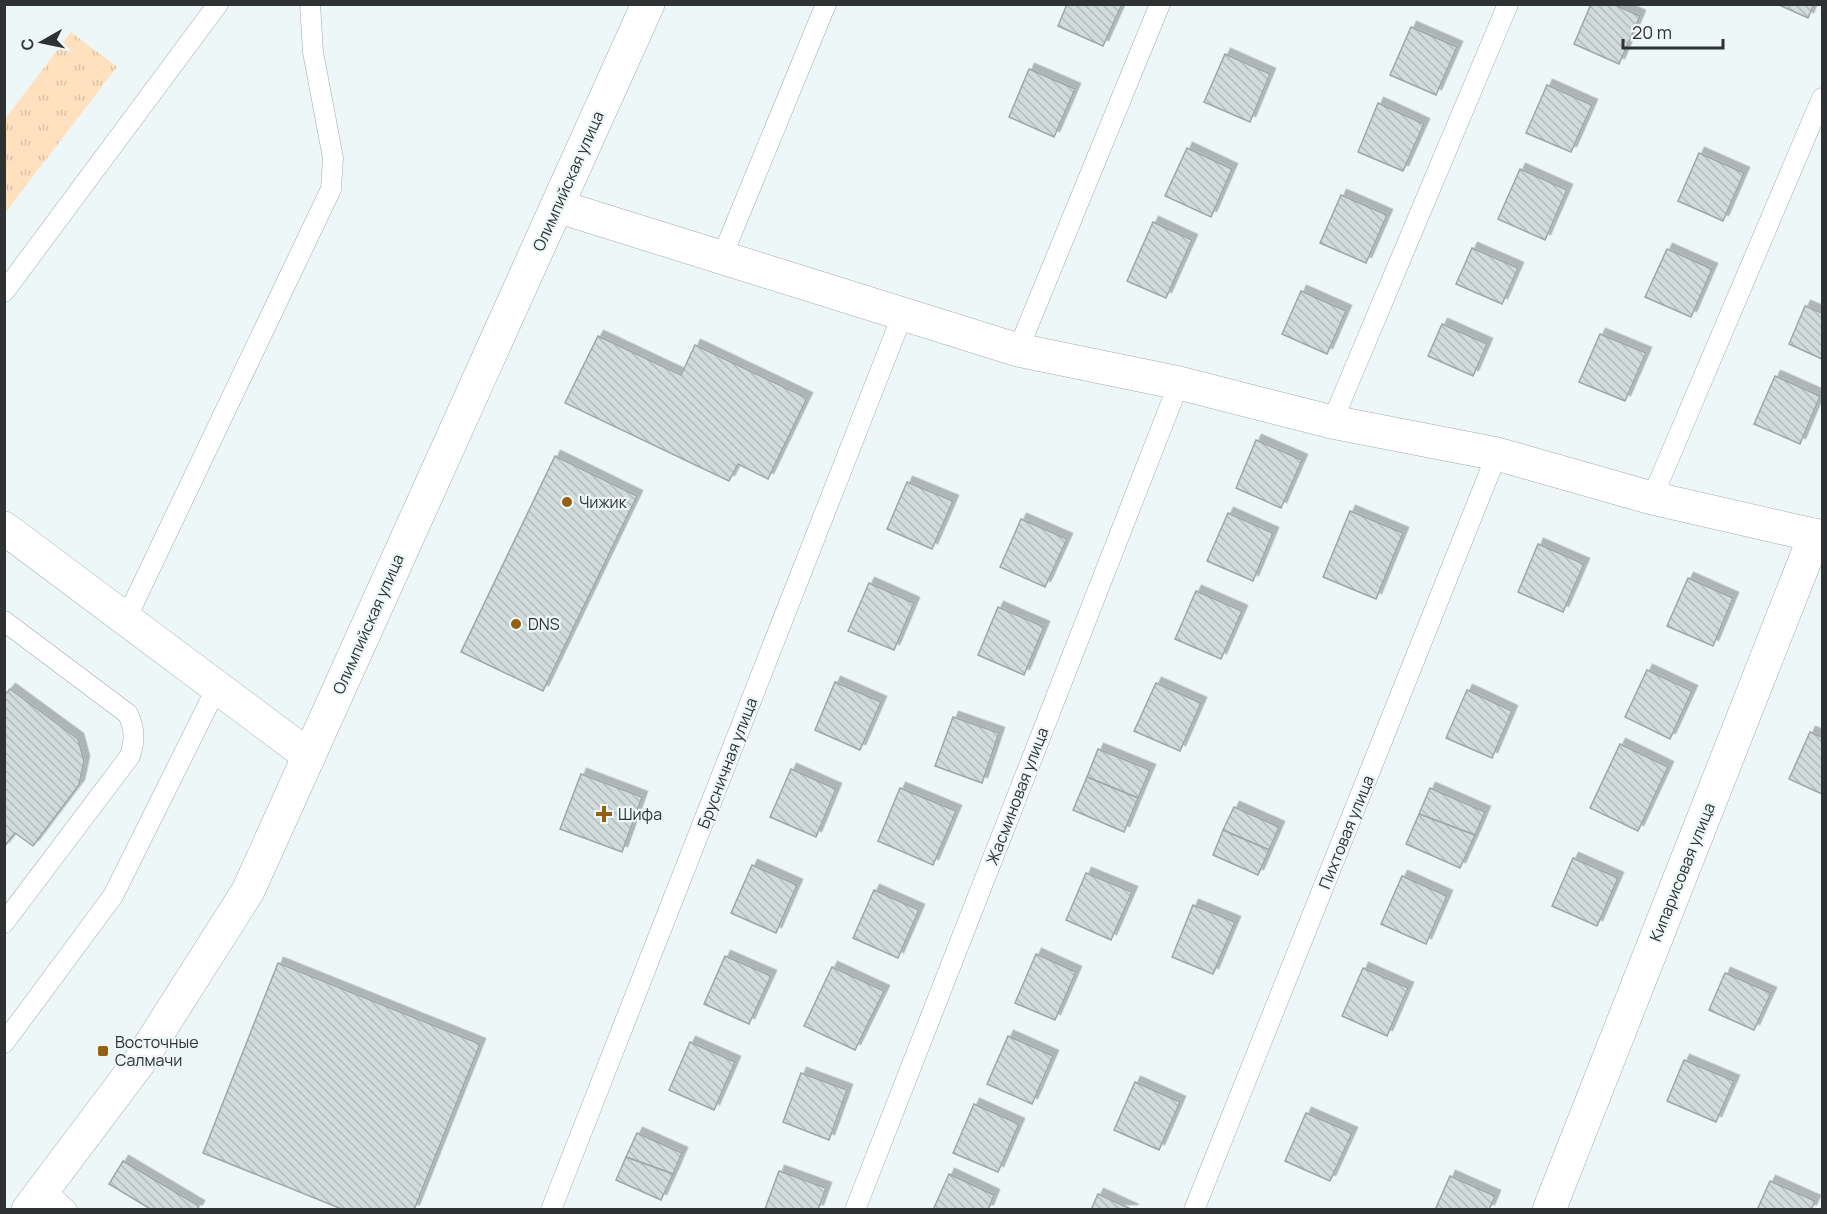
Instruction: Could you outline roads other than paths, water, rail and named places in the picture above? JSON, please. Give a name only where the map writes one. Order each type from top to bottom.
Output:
[{"type":"street","name":"Олимпийская улица","points":[[47,1203],[249,891],[648,4]]},
{"type":"street","points":[[557,206],[902,316],[1018,350],[1179,383],[1332,422],[1497,454],[1652,498],[1819,536]]},
{"type":"street","points":[[4,528],[309,756]]},
{"type":"street","name":"Кипарисовая улица","points":[[1549,1209],[1819,536]]},
{"type":"lane","points":[[4,292],[218,4]]},
{"type":"lane","points":[[126,619],[332,189],[333,158],[313,52],[310,4]]},
{"type":"lane","points":[[721,259],[826,4]]},
{"type":"lane","points":[[1018,350],[1160,4]]},
{"type":"lane","points":[[1332,422],[1508,4]]},
{"type":"lane","points":[[1652,498],[1822,98]]},
{"type":"lane","name":"Брусничная улица","points":[[551,1209],[902,316]]},
{"type":"lane","name":"Жасминовая улица","points":[[855,1209],[1179,383]]},
{"type":"lane","name":"Пихтовая улица","points":[[1194,1209],[1497,454]]},
{"type":"lane","points":[[4,621],[128,714],[134,728],[135,741],[130,756],[4,923]]},
{"type":"lane","points":[[4,1043],[113,896],[217,687]]},
{"type":"place","name":"Чижик","points":[[567,502]]},
{"type":"place","name":"DNS","points":[[516,624]]},
{"type":"place","name":"Шифа","points":[[604,814]]},
{"type":"place","name":"Восточные Салмачи","points":[[103,1051]]}]
